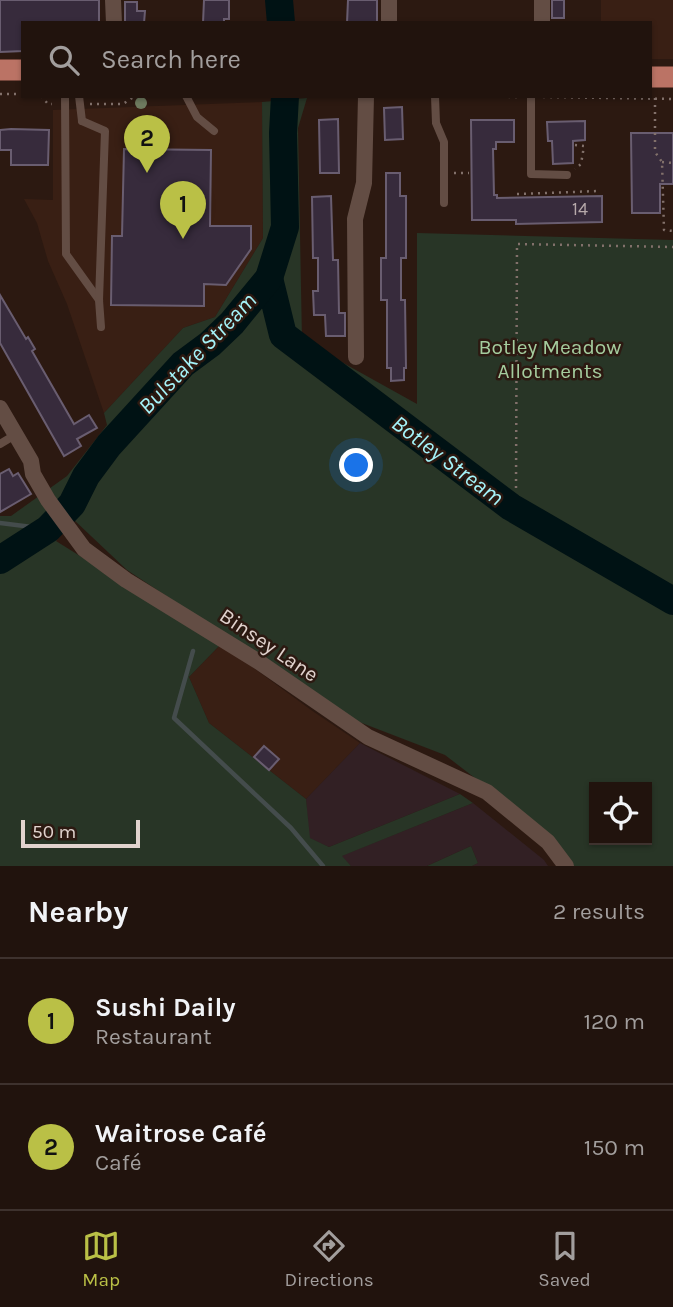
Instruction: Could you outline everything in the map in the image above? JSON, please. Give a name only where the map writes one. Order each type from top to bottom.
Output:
[{"type":"main road","points":[[0,70],[21,70]]},
{"type":"main road","points":[[653,88],[673,77]]},
{"type":"street","points":[[113,0],[114,21]]},
{"type":"street","points":[[389,0],[389,21]]},
{"type":"street","points":[[542,0],[542,21]]},
{"type":"street","points":[[356,357],[355,219],[364,183],[366,98]]},
{"type":"street","name":"Binsey Lane","points":[[0,408],[31,461],[33,474],[48,500],[84,549],[126,580],[248,655],[368,737],[487,792],[548,842],[566,866]]},
{"type":"lane","points":[[65,98],[66,254],[99,300]]},
{"type":"lane","points":[[79,98],[82,121]]},
{"type":"lane","points":[[187,98],[197,117],[214,131]]},
{"type":"lane","points":[[435,98],[436,123],[444,142],[444,203]]},
{"type":"lane","points":[[531,98],[531,174],[567,175]]},
{"type":"lane","points":[[66,130],[82,121]]},
{"type":"lane","points":[[82,121],[105,131],[99,300],[102,327]]},
{"type":"lane","points":[[0,444],[15,435]]},
{"type":"path","points":[[673,99],[653,88],[654,152],[662,162],[664,230],[673,231]]},
{"type":"path","points":[[0,94],[21,94]]},
{"type":"path","points":[[43,98],[48,104]]},
{"type":"path","points":[[103,98],[103,104]]},
{"type":"path","points":[[91,104],[123,104],[132,98]]},
{"type":"path","points":[[567,175],[581,164],[584,155],[584,146],[575,145]]},
{"type":"path","points":[[662,162],[673,163]]},
{"type":"path","points":[[517,194],[599,191]]},
{"type":"path","points":[[516,488],[517,244],[673,247]]},
{"type":"shaded area","points":[[601,0],[673,0],[673,59],[652,59],[652,21],[601,21]]},
{"type":"shaded area","points":[[262,102],[263,238],[215,317],[183,328],[104,413],[67,304],[48,261],[37,223],[24,199],[53,200],[53,110]]},
{"type":"shaded area","points":[[221,644],[360,743],[306,799],[209,723],[189,677]]},
{"type":"shaded area","points":[[360,743],[460,794],[329,847],[309,838],[306,799]]},
{"type":"shaded area","points":[[473,803],[548,866],[472,866],[478,863],[471,846],[427,866],[351,866],[341,856]]},
{"type":"green space","name":"Botley Meadow Allotments","points":[[307,98],[298,128],[302,340],[417,404],[417,233],[673,240],[673,866],[572,866],[544,831],[445,755],[354,720],[127,570],[73,519],[56,541],[221,644],[189,677],[209,723],[306,799],[310,838],[329,847],[460,794],[473,803],[342,856],[351,866],[0,866],[0,516],[11,516],[67,476],[107,425],[104,413],[183,328],[215,317],[263,238],[262,102]]},
{"type":"green space","points":[[471,846],[478,863],[472,866],[427,866]]},
{"type":"building","points":[[0,0],[99,0],[99,21],[21,21],[21,51],[0,52]]},
{"type":"building","points":[[204,0],[229,0],[229,19],[203,21]]},
{"type":"building","points":[[348,0],[377,0],[377,21],[347,21]]},
{"type":"building","points":[[552,0],[564,0],[564,18],[552,18]]},
{"type":"building","points":[[125,2],[137,2],[137,11],[145,11],[144,21],[125,21]]},
{"type":"building","points":[[402,107],[403,139],[385,140],[384,108]]},
{"type":"building","points":[[338,119],[339,173],[320,173],[319,120]]},
{"type":"building","points":[[471,120],[514,120],[514,142],[496,142],[496,149],[493,149],[494,195],[497,195],[497,198],[602,196],[602,222],[516,224],[516,220],[472,220]]},
{"type":"building","points":[[585,121],[585,140],[573,141],[573,163],[553,164],[552,141],[548,141],[547,122]]},
{"type":"building","points":[[0,130],[49,130],[48,165],[11,165],[11,150],[0,150]]},
{"type":"building","points":[[631,133],[673,133],[673,184],[660,184],[660,213],[632,213]]},
{"type":"building","points":[[124,149],[211,150],[210,226],[251,226],[251,249],[226,285],[204,284],[204,306],[111,305],[112,236],[122,236]]},
{"type":"building","points":[[386,173],[400,173],[400,196],[406,196],[406,258],[401,258],[401,300],[405,300],[406,368],[404,380],[391,381],[391,368],[387,368],[387,300],[381,300],[381,258],[386,258]]},
{"type":"building","points":[[331,196],[333,260],[338,260],[339,313],[345,313],[345,336],[326,336],[325,315],[314,315],[313,291],[318,291],[318,258],[313,258],[312,197]]},
{"type":"building","points":[[0,295],[26,339],[28,337],[35,349],[32,351],[74,424],[89,415],[97,428],[77,439],[81,446],[64,456],[0,343]]},
{"type":"building","points":[[9,469],[13,476],[18,473],[31,494],[0,512],[0,474]]},
{"type":"building","points":[[264,746],[279,759],[269,770],[254,757]]},
{"type":"waterway","name":"Bulstake Stream","points":[[279,0],[281,21]]},
{"type":"waterway","name":"Bulstake Stream","points":[[0,560],[48,529],[72,504],[86,476],[109,445],[183,364],[232,323],[269,278],[285,227],[285,98]]},
{"type":"waterway","name":"Botley Stream","points":[[269,278],[283,335],[511,507],[673,601]]},
{"type":"waterway","points":[[0,523],[48,529]]},
{"type":"waterway","points":[[193,651],[174,718],[291,828],[323,866]]},
{"type":"place","name":"Waitrose Café","points":[[147,173]]},
{"type":"place","name":"Sushi Daily","points":[[183,239]]}]
